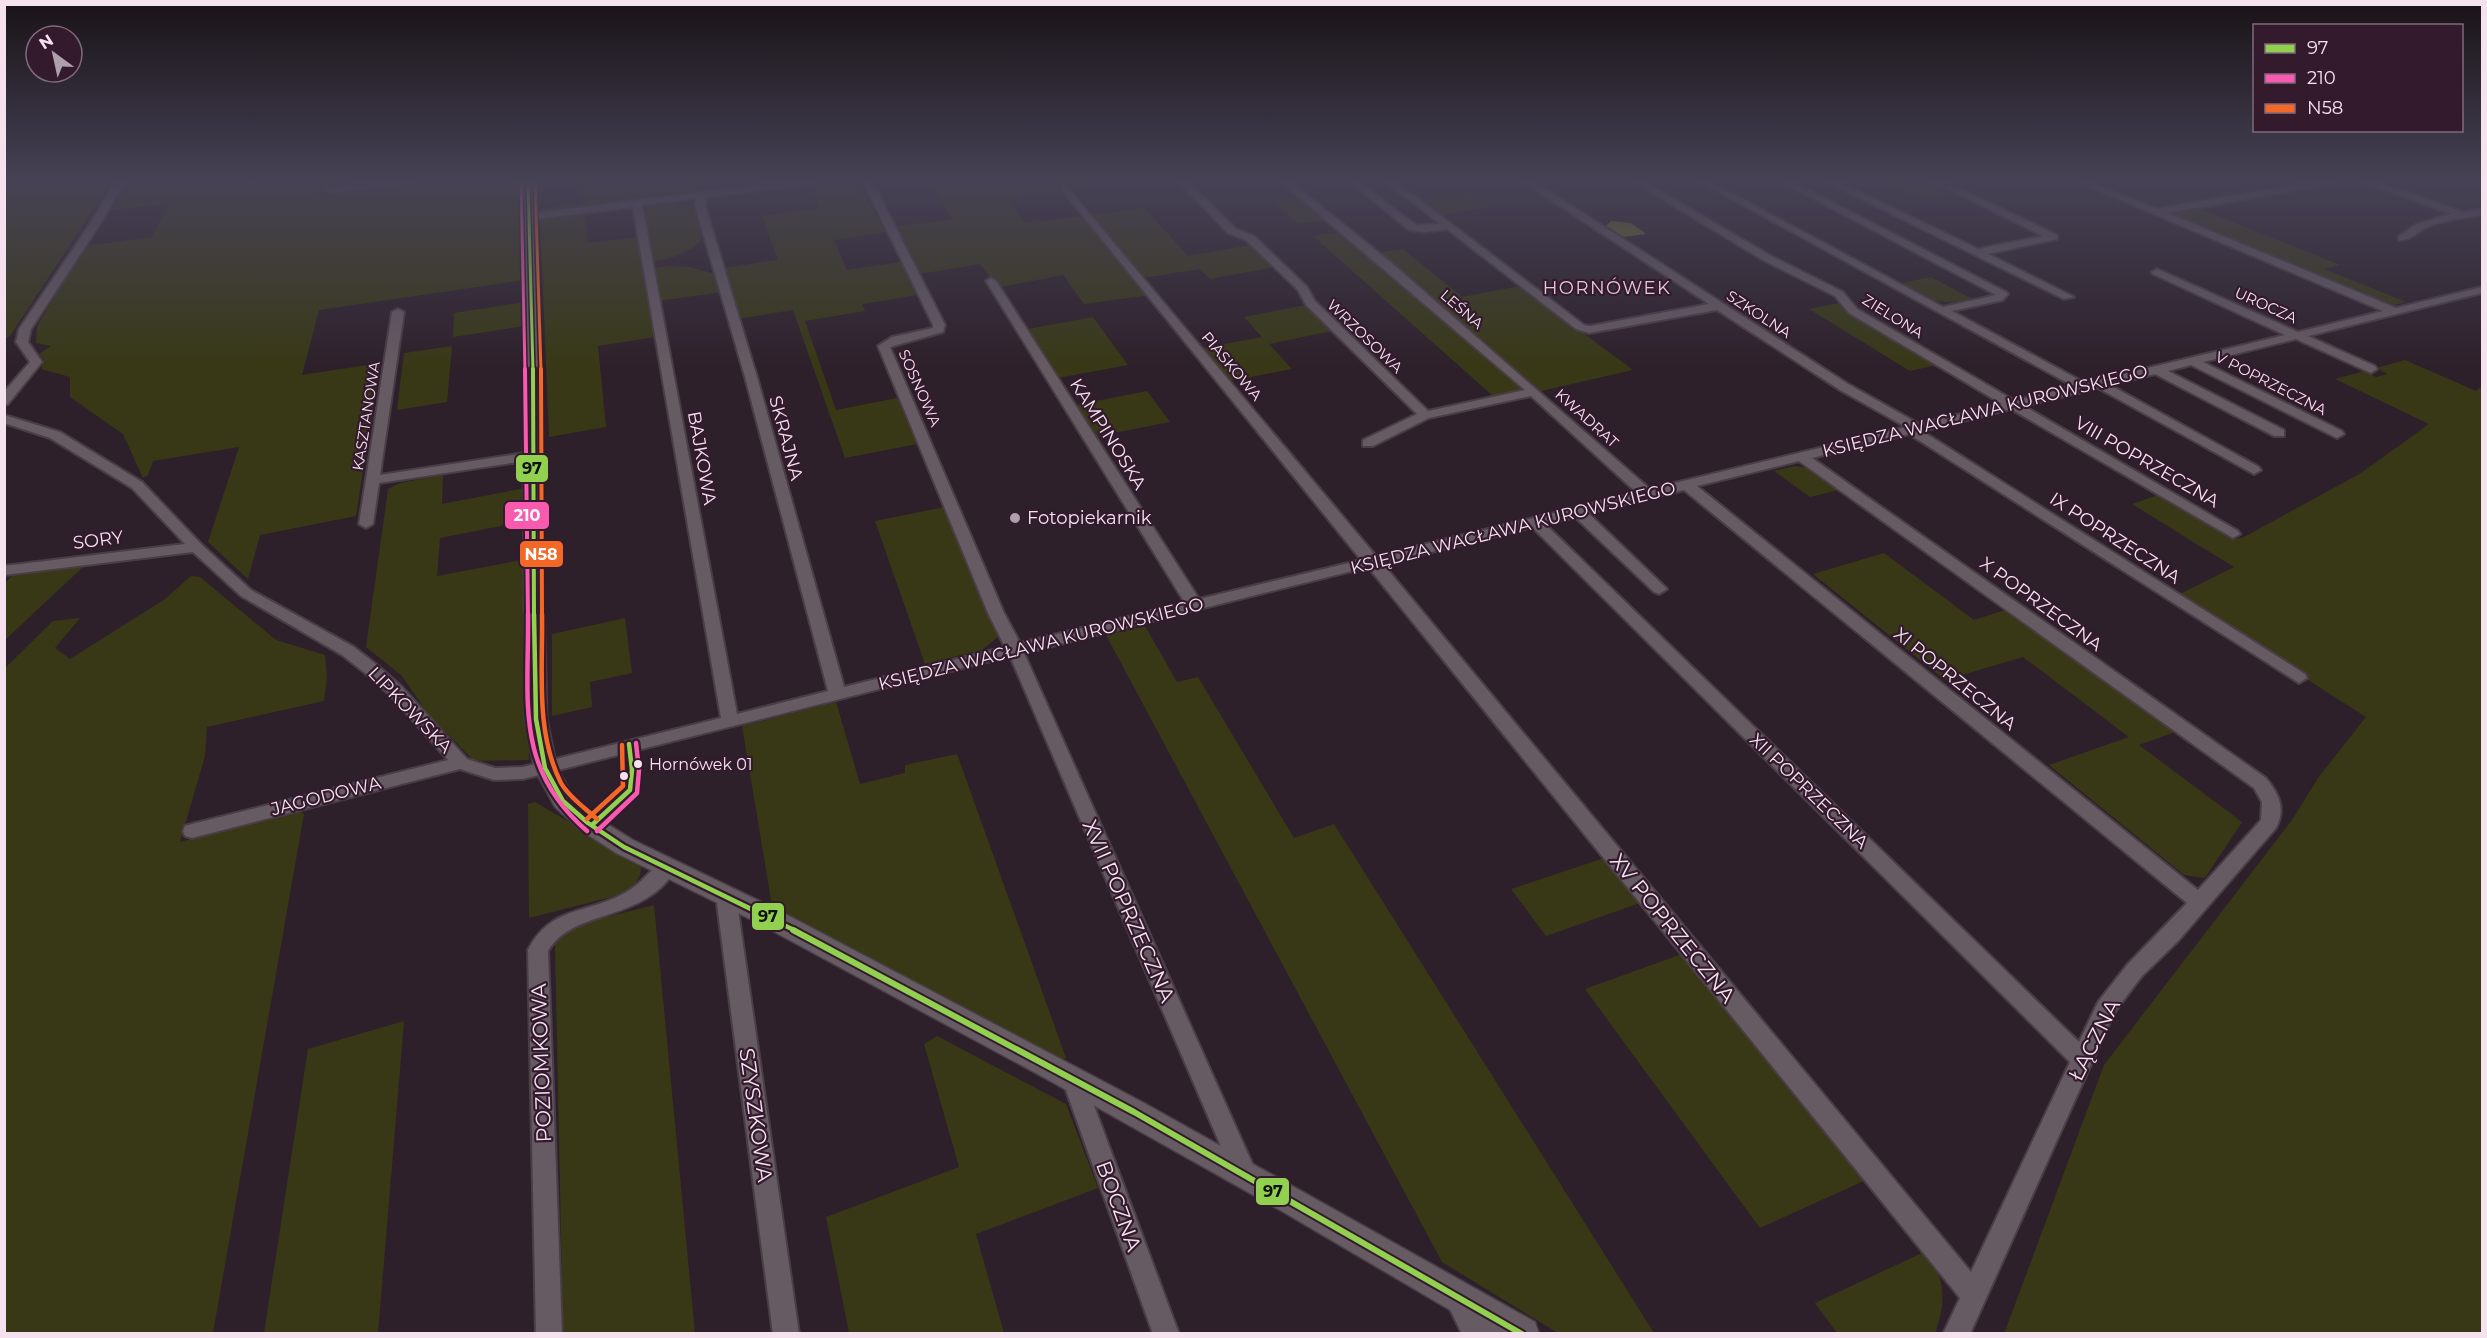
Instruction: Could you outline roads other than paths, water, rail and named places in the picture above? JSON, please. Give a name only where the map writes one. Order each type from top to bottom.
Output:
[{"type":"street","points":[[4,401],[36,362],[22,342],[25,328],[82,243]]},
{"type":"street","points":[[529,243],[534,324],[532,456],[537,739],[544,766],[558,794],[573,811],[622,844],[726,896],[1244,1172],[1523,1334]]},
{"type":"street","name":"BAJKOWA","points":[[644,243],[730,720]]},
{"type":"street","name":"SKRAJNA","points":[[711,243],[751,377],[837,694]]},
{"type":"street","name":"SOSNOWA","points":[[898,243],[939,325],[939,330],[931,334],[891,340],[884,346],[996,613],[1015,650]]},
{"type":"street","name":"PIASKOWA","points":[[1111,243],[1374,563]]},
{"type":"street","name":"WRZOSOWA","points":[[1256,243],[1303,289],[1310,303],[1425,415]]},
{"type":"street","name":"LEŚNA","points":[[1362,243],[1534,392]]},
{"type":"street","points":[[1472,243],[1580,327],[1589,330],[1719,306]]},
{"type":"street","name":"SZKOLNA","points":[[1623,243],[1844,387],[1914,429]]},
{"type":"street","name":"ZIELONA","points":[[1742,243],[1839,294],[1854,311],[2012,405]]},
{"type":"street","points":[[1819,243],[2083,387]]},
{"type":"street","points":[[1904,243],[2002,294],[1999,298],[1943,310]]},
{"type":"street","points":[[1955,243],[2068,297]]},
{"type":"street","points":[[1976,254],[2024,243]]},
{"type":"street","points":[[2230,243],[2394,312]]},
{"type":"street","name":"UROCZA","points":[[2157,272],[2371,369]]},
{"type":"street","name":"KAMPINOSKA","points":[[992,281],[1196,606]]},
{"type":"street","name":"KSIĘDZA WACŁAWA KUROWSKIEGO","points":[[544,766],[2482,290]]},
{"type":"street","name":"KASZTANOWA","points":[[366,524],[398,312]]},
{"type":"street","name":"V POPRZECZNA","points":[[2190,360],[2337,434]]},
{"type":"street","points":[[2155,369],[2279,433]]},
{"type":"street","points":[[2098,383],[2254,470]]},
{"type":"street","name":"KWADRAT","points":[[1368,442],[1425,415],[1534,392],[1647,494]]},
{"type":"street","name":"VIII POPRZECZNA","points":[[2012,405],[2233,534]]},
{"type":"street","name":"LIPKOWSKA","points":[[4,419],[55,435],[137,485],[196,548],[246,593],[348,651],[371,669],[396,691],[461,763],[494,774],[507,774],[544,766]]},
{"type":"street","name":"IX POPRZECZNA","points":[[1914,429],[2299,678]]},
{"type":"street","points":[[373,480],[532,456]]},
{"type":"street","name":"X POPRZECZNA","points":[[1800,456],[2260,783]]},
{"type":"street","name":"XI POPRZECZNA","points":[[1686,484],[2200,903]]},
{"type":"street","points":[[1578,512],[1659,589]]},
{"type":"street","name":"XII POPRZECZNA","points":[[1535,522],[2082,1059]]},
{"type":"street","name":"SORY","points":[[4,571],[196,548]]},
{"type":"street","name":"XV POPRZECZNA","points":[[1374,563],[1973,1294]]},
{"type":"street","name":"XVII POPRZECZNA","points":[[1015,650],[1244,1172]]},
{"type":"street","name":"JAGODOWA","points":[[192,831],[461,763]]},
{"type":"street","name":"ŁĄCZNA","points":[[1956,1334],[2035,1167],[2106,1008],[2127,980],[2200,903],[2269,823],[2273,812],[2272,800],[2260,783]]},
{"type":"street","name":"POZIOMKOWA","points":[[549,1334],[538,950],[542,940],[555,927],[631,899],[667,867]]},
{"type":"street","name":"SZYSZKOWA","points":[[726,896],[786,1334]]},
{"type":"street","name":"BOCZNA","points":[[1073,1079],[1166,1334]]},
{"type":"street","points":[[1454,1293],[1476,1334]]},
{"type":"place","name":"Fotopiekarnik","points":[[1015,518]]},
{"type":"place","name":"Hornówek 01","points":[[638,764]]},
{"type":"district","name":"HORNÓWEK","points":[[1607,288]]}]
